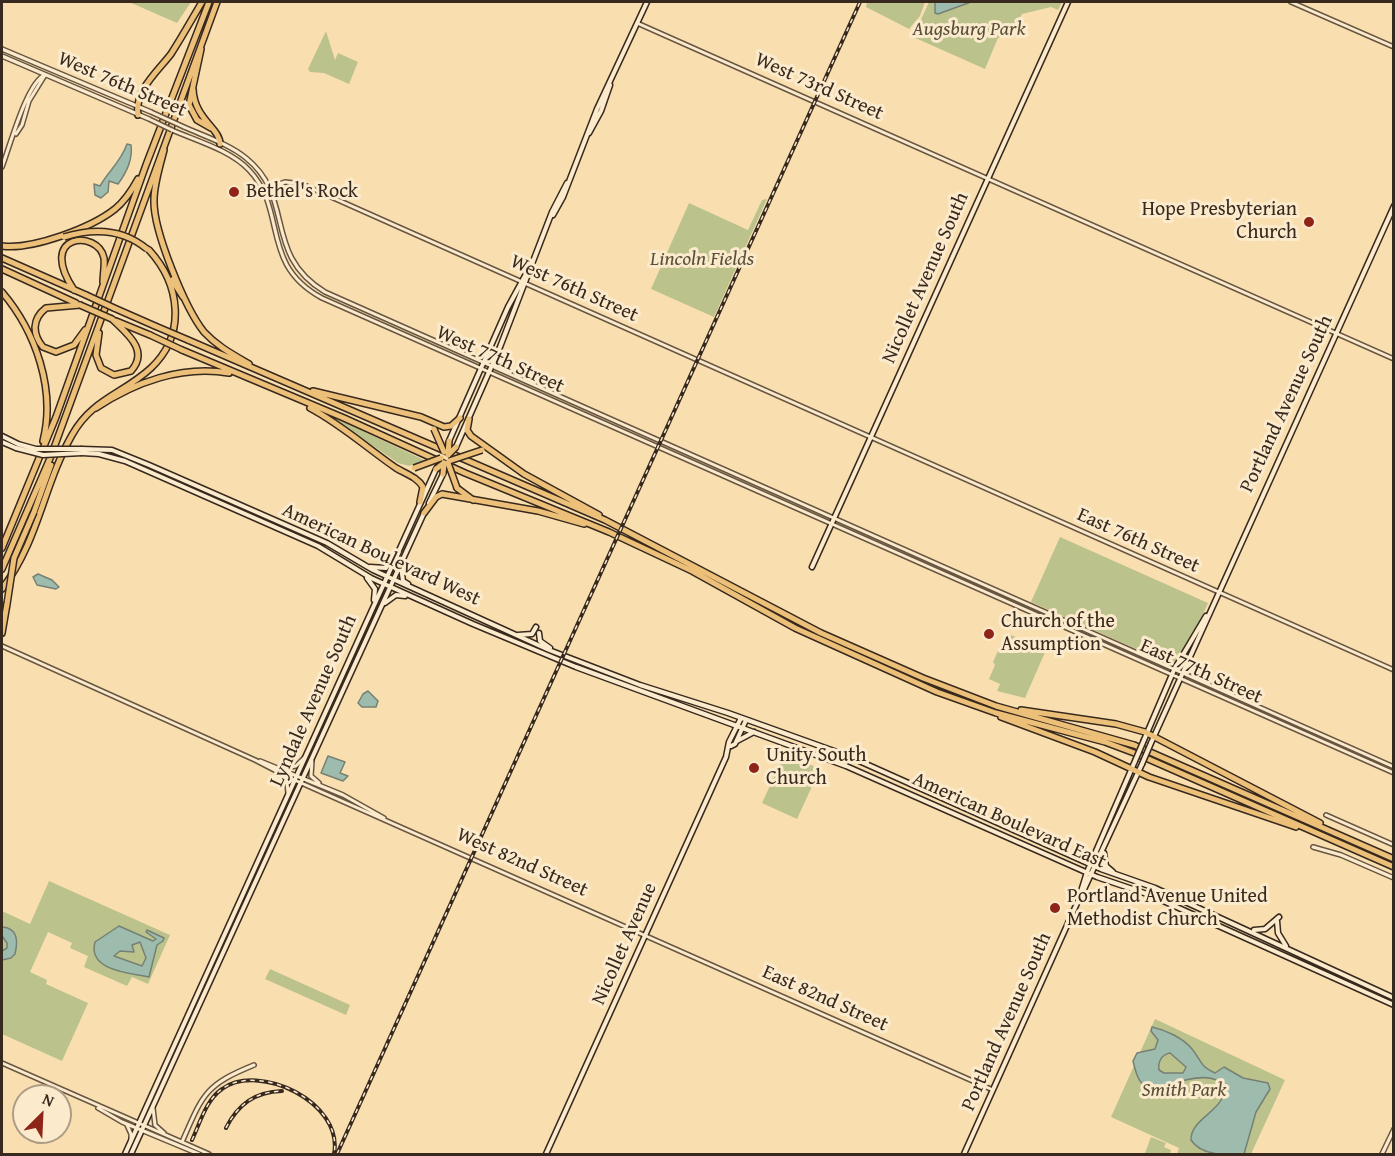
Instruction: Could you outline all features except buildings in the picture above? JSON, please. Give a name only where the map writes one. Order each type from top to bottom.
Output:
[{"type":"highway","points":[[138,115],[138,106],[147,83],[170,54],[202,2]]},
{"type":"highway","points":[[2,548],[42,452],[146,165],[209,2]]},
{"type":"highway","points":[[2,633],[14,558],[34,512],[109,293],[208,19],[217,2]]},
{"type":"highway","points":[[208,19],[188,100],[197,120],[211,128],[220,139],[219,147]]},
{"type":"highway","points":[[169,128],[153,198],[155,222],[191,309]]},
{"type":"highway","points":[[42,243],[115,209],[133,188],[146,165]]},
{"type":"highway","points":[[2,246],[46,244],[95,230],[112,232],[148,249],[167,271],[206,333],[223,350],[285,383],[350,402],[410,414],[444,428],[451,426],[460,418]]},
{"type":"highway","points":[[74,290],[63,272],[60,261],[66,247],[82,240],[95,245],[104,257],[102,290]]},
{"type":"highway","points":[[2,589],[27,549],[69,441],[79,423],[104,398],[151,368],[164,351],[171,336],[176,319],[173,290],[166,272],[148,249]]},
{"type":"highway","points":[[2,258],[285,383],[605,520],[821,633],[932,682],[996,706],[1134,745],[1394,859]]},
{"type":"highway","points":[[2,269],[237,375],[344,418],[465,473],[609,532],[832,645],[926,687],[1138,772],[1322,835]]},
{"type":"highway","points":[[2,292],[11,303],[28,335],[48,388],[49,408],[42,452]]},
{"type":"highway","points":[[109,293],[98,334],[96,355],[103,370],[119,375],[134,368],[138,352],[129,335],[112,319]]},
{"type":"highway","points":[[80,305],[52,306],[42,310],[35,328],[40,344],[50,351],[66,350],[74,345],[92,318]]},
{"type":"highway","points":[[79,423],[104,403],[176,372],[197,370],[237,375]]},
{"type":"highway","points":[[286,396],[348,430],[422,484],[420,502]]},
{"type":"highway","points":[[410,414],[434,429],[457,488],[477,501]]},
{"type":"highway","points":[[469,419],[467,430],[471,436],[524,474],[592,510],[605,520]]},
{"type":"highway","points":[[2,569],[60,432]]},
{"type":"highway","points":[[441,477],[450,439]]},
{"type":"highway","points":[[436,469],[456,447]]},
{"type":"highway","points":[[389,462],[402,467],[414,468],[482,450],[499,455]]},
{"type":"highway","points":[[424,513],[438,495],[538,511],[609,532]]},
{"type":"highway","points":[[2,541],[22,501]]},
{"type":"highway","points":[[996,706],[1116,724],[1148,733],[1153,740],[1248,783],[1346,837]]},
{"type":"highway","points":[[984,709],[1137,753],[1394,867]]},
{"type":"main road","points":[[450,439],[523,283],[553,215],[559,195],[567,183],[647,2]]},
{"type":"main road","name":"Nicollet Avenue South","points":[[812,567],[1068,2]]},
{"type":"main road","name":"Portland Avenue South","points":[[1078,902],[1097,867],[1179,678],[1394,206]]},
{"type":"main road","points":[[456,447],[492,366],[523,283]]},
{"type":"main road","name":"American Boulevard West","points":[[2,436],[17,446]]},
{"type":"main road","name":"American Boulevard West","points":[[2,442],[36,449],[112,450],[134,458],[327,543],[387,577],[558,654],[640,685],[746,720]]},
{"type":"main road","name":"American Boulevard West","points":[[82,451],[108,455],[318,546],[383,584],[570,665],[742,728]]},
{"type":"main road","name":"Lyndale Avenue South","points":[[125,1155],[242,900],[293,780],[436,469]]},
{"type":"main road","name":"Lyndale Avenue South","points":[[131,1155],[441,477]]},
{"type":"main road","points":[[363,565],[386,568],[397,553]]},
{"type":"main road","points":[[402,561],[403,581],[416,590]]},
{"type":"main road","points":[[362,573],[375,589],[375,603]]},
{"type":"main road","points":[[382,605],[396,595],[412,597]]},
{"type":"main road","name":"Portland Avenue South","points":[[964,1155],[1078,902],[1090,864],[1174,669],[1207,616]]},
{"type":"main road","points":[[515,634],[532,634],[536,627]]},
{"type":"main road","points":[[539,633],[540,641],[558,654]]},
{"type":"main road","points":[[684,707],[686,700]]},
{"type":"main road","name":"Nicollet Avenue","points":[[731,746],[729,742],[741,718]]},
{"type":"main road","points":[[742,728],[746,720]]},
{"type":"main road","name":"American Boulevard East","points":[[746,720],[807,741],[1097,867],[1169,894],[1287,946],[1322,966],[1392,997]]},
{"type":"main road","name":"Nicollet Avenue","points":[[546,1155],[731,746],[742,728]]},
{"type":"main road","name":"American Boulevard East","points":[[742,728],[804,750],[1093,875],[1166,902],[1391,1004]]},
{"type":"main road","points":[[736,741],[754,732]]},
{"type":"main road","points":[[804,750],[807,741]]},
{"type":"main road","points":[[999,834],[1003,826]]},
{"type":"main road","points":[[1010,839],[1014,831]]},
{"type":"main road","points":[[1105,849],[1106,866],[1116,874]]},
{"type":"main road","points":[[1086,891],[1096,881],[1110,882]]},
{"type":"main road","points":[[1166,902],[1169,894]]},
{"type":"main road","points":[[1250,930],[1265,929],[1278,919],[1278,933],[1287,946]]},
{"type":"main road","points":[[1391,1004],[1392,997]]},
{"type":"street","points":[[1291,2],[1394,47]]},
{"type":"street","name":"West 73rd Street","points":[[638,23],[1394,359]]},
{"type":"street","name":"West 76th Street","points":[[2,49],[184,127],[226,153]]},
{"type":"street","name":"West 76th Street","points":[[2,56],[181,134],[219,147],[231,148]]},
{"type":"street","points":[[2,166],[15,136],[26,100],[35,82],[45,75]]},
{"type":"street","name":"West 77th Street","points":[[231,148],[255,166],[270,187],[285,247],[304,278],[325,292],[834,519]]},
{"type":"street","name":"West 77th Street","points":[[226,153],[250,171],[264,191],[279,250],[302,285],[322,298],[832,524]]},
{"type":"street","name":"West 76th Street","points":[[264,191],[285,182],[302,184],[871,438]]},
{"type":"street","name":"East 76th Street","points":[[871,438],[1394,670]]},
{"type":"street","name":"East 77th Street","points":[[834,519],[1394,767]]},
{"type":"street","name":"East 77th Street","points":[[832,524],[1394,773]]},
{"type":"street","points":[[880,546],[884,543],[917,556]]},
{"type":"street","name":"West 82nd Street","points":[[2,646],[255,760],[293,780],[646,935]]},
{"type":"street","points":[[282,768],[296,766],[304,758]]},
{"type":"street","name":"West 82nd Street","points":[[255,760],[304,777],[377,812],[386,819]]},
{"type":"street","points":[[312,761],[312,776],[323,786]]},
{"type":"street","points":[[278,772],[286,782],[288,793]]},
{"type":"street","points":[[1326,815],[1394,845]]},
{"type":"street","points":[[1312,847],[1341,855],[1394,878]]},
{"type":"street","name":"East 82nd Street","points":[[646,935],[993,1090]]},
{"type":"street","points":[[2,1063],[139,1123],[143,1128],[199,1155]]},
{"type":"street","points":[[182,1142],[209,1089],[222,1079],[254,1065]]},
{"type":"street","points":[[97,1106],[123,1122],[137,1128],[165,1134],[209,1155]]},
{"type":"street","points":[[153,1106],[155,1125],[165,1134]]},
{"type":"street","points":[[123,1122],[130,1129],[131,1142]]},
{"type":"street","points":[[1382,1155],[1394,1129]]},
{"type":"green space","points":[[129,2],[191,2],[177,23]]},
{"type":"green space","points":[[867,2],[925,2],[920,16],[909,29],[866,7]]},
{"type":"green space","name":"Augsburg Park","points":[[929,2],[1062,2],[1058,10],[1051,7],[1022,14],[1010,38],[1005,36],[998,38],[985,69],[913,37]]},
{"type":"green space","points":[[326,31],[335,60],[338,53],[358,62],[349,84],[324,73],[310,72],[308,69]]},
{"type":"green space","name":"Lincoln Fields","points":[[767,199],[714,317],[651,289],[689,203],[748,230],[762,200]]},
{"type":"green space","points":[[327,414],[426,461],[409,466],[398,463]]},
{"type":"green space","points":[[1060,537],[1208,603],[1179,668],[1031,602]]},
{"type":"green space","points":[[1006,633],[1046,650],[1025,698],[997,691],[1000,684],[989,679],[995,665],[993,662]]},
{"type":"green space","points":[[785,753],[820,769],[797,819],[762,803]]},
{"type":"green space","points":[[49,881],[170,935],[148,984],[132,977],[127,986],[84,967],[88,956],[70,948],[72,943],[48,932],[30,972],[47,980],[46,984],[88,1003],[62,1061],[2,1034],[2,911],[30,924]]},
{"type":"green space","points":[[270,969],[350,1005],[346,1015],[265,979]]},
{"type":"green space","name":"Smith Park","points":[[1155,1019],[1285,1080],[1251,1154],[1177,1154],[1179,1148],[1111,1117]]},
{"type":"green space","points":[[1151,1137],[1166,1143],[1164,1147],[1171,1150],[1170,1154],[1145,1153]]},
{"type":"shaded area","points":[[935,2],[971,2],[938,14],[935,13]]},
{"type":"shaded area","points":[[127,144],[131,145],[131,156],[124,175],[118,184],[109,181],[108,192],[101,198],[95,195],[94,184],[100,186]]},
{"type":"shaded area","points":[[38,574],[52,580],[59,587],[56,589],[37,585],[33,577]]},
{"type":"shaded area","points":[[368,691],[378,701],[376,707],[362,707],[358,703],[363,694]]},
{"type":"shaded area","points":[[328,756],[345,762],[340,773],[348,776],[343,781],[321,773]]},
{"type":"shaded area","points":[[119,926],[153,941],[156,939],[146,932],[147,930],[164,938],[157,945],[149,977],[122,972],[104,965],[94,952],[95,942]],"holes":[[[140,942],[146,958],[142,966],[114,956],[120,951],[134,952],[132,945]]]},
{"type":"shaded area","points":[[2,927],[14,933],[16,944],[15,954],[11,958],[2,960],[2,951],[7,948],[7,943],[2,936]]},
{"type":"shaded area","points":[[1152,1027],[1179,1038],[1192,1049],[1203,1065],[1215,1073],[1224,1067],[1243,1078],[1268,1083],[1270,1089],[1256,1112],[1244,1154],[1207,1152],[1191,1140],[1198,1124],[1218,1105],[1222,1098],[1223,1090],[1218,1081],[1196,1078],[1156,1090],[1142,1084],[1133,1061],[1137,1053],[1155,1049],[1158,1040],[1151,1031]],"holes":[[[1170,1053],[1186,1067],[1183,1073],[1164,1073],[1159,1070],[1162,1057]]]},
{"type":"railway","points":[[337,1154],[860,2]]},
{"type":"railway","points":[[192,1140],[204,1112],[216,1094],[238,1082],[256,1080],[276,1084],[312,1103],[326,1118],[334,1135],[334,1154]]},
{"type":"railway","points":[[226,1128],[236,1112],[248,1101],[264,1094],[282,1091]]},
{"type":"place","name":"Bethel's Rock","points":[[234,192]]},
{"type":"place","name":"Hope Presbyterian Church","points":[[1309,222]]},
{"type":"place","name":"Church of the Assumption","points":[[989,634]]},
{"type":"place","name":"Unity South Church","points":[[754,768]]},
{"type":"place","name":"Portland Avenue United Methodist Church","points":[[1055,908]]}]
